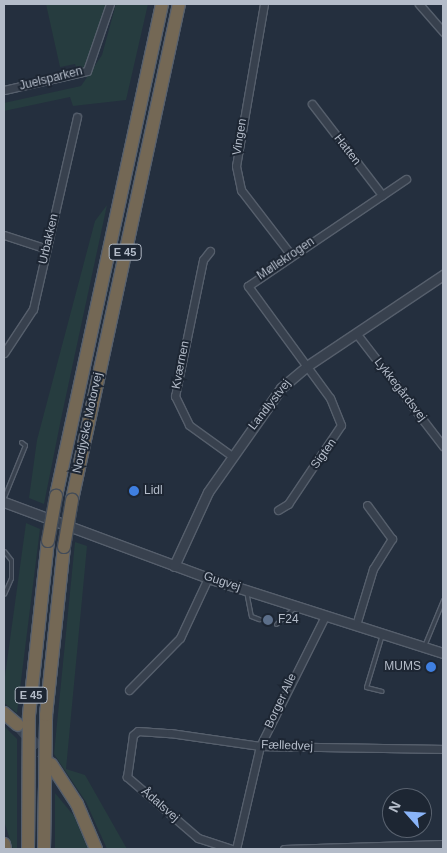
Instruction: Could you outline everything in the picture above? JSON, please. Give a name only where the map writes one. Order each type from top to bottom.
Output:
[{"type":"highway","name":"Nordjyske Motorvej","points":[[28,849],[29,715],[48,541],[56,496],[162,4]]},
{"type":"highway","name":"Nordjyske Motorvej","points":[[44,849],[46,715],[64,547],[72,500],[179,4]]},
{"type":"highway","points":[[4,713],[18,726]]},
{"type":"highway","points":[[51,764],[77,804],[96,849]]},
{"type":"highway","points":[[4,844],[5,849]]},
{"type":"street","name":"Juelsparken","points":[[4,90],[87,71],[110,4]]},
{"type":"street","name":"Vingen","points":[[264,4],[236,166],[241,190],[291,255]]},
{"type":"street","points":[[419,4],[443,32]]},
{"type":"street","name":"Hatten","points":[[312,104],[382,195]]},
{"type":"street","name":"Urbakken","points":[[4,353],[33,309],[77,117]]},
{"type":"street","name":"Møllekrogen","points":[[307,366],[248,286],[291,255],[406,179]]},
{"type":"street","points":[[4,236],[47,249]]},
{"type":"street","name":"Kværnen","points":[[210,252],[203,260],[176,396],[188,425],[232,456]]},
{"type":"street","name":"Landlystvej","points":[[174,566],[208,492],[281,388],[307,366],[443,275]]},
{"type":"street","name":"Lykkegårdsvej","points":[[356,333],[443,446]]},
{"type":"street","name":"Sigten","points":[[278,510],[288,504],[342,425],[307,366]]},
{"type":"street","name":"Gugvej","points":[[4,502],[208,578],[443,653]]},
{"type":"street","points":[[356,625],[373,569],[392,539],[367,505]]},
{"type":"street","points":[[129,690],[180,638],[208,578]]},
{"type":"street","name":"Borger Alle","points":[[236,849],[260,746],[325,616]]},
{"type":"street","name":"Fælledvej","points":[[133,735],[170,733],[260,746],[443,749]]},
{"type":"street","name":"Ådalsvej","points":[[133,735],[127,777],[198,838],[232,849]]},
{"type":"street","points":[[284,849],[443,844]]},
{"type":"lane","points":[[4,497],[25,444],[20,442]]},
{"type":"lane","points":[[4,551],[11,560],[11,578],[4,594]]},
{"type":"lane","points":[[246,590],[251,616],[260,619]]},
{"type":"lane","points":[[424,646],[443,600]]},
{"type":"lane","points":[[276,624],[296,607]]},
{"type":"lane","points":[[382,633],[366,686],[382,692]]},
{"type":"green space","points":[[46,4],[108,4],[89,65],[78,73],[75,64],[60,67]]},
{"type":"green space","points":[[116,4],[148,4],[126,100],[73,106],[70,97],[4,111],[4,103],[81,86],[102,55]]},
{"type":"green space","points":[[107,205],[44,504],[29,498],[37,440],[95,221]]},
{"type":"green space","points":[[26,523],[40,529],[17,713],[4,703],[4,683]]},
{"type":"green space","points":[[75,542],[87,546],[66,769],[85,775],[127,849],[107,849],[86,802],[54,754]]},
{"type":"green space","points":[[4,726],[17,739],[17,849],[13,849],[4,821]]},
{"type":"green space","points":[[55,793],[74,816],[88,849],[55,849]]},
{"type":"tunnel","points":[[18,725],[50,762]]},
{"type":"place","name":"Lidl","points":[[134,491]]},
{"type":"place","name":"F24","points":[[268,620]]},
{"type":"place","name":"MUMS","points":[[431,667]]}]
